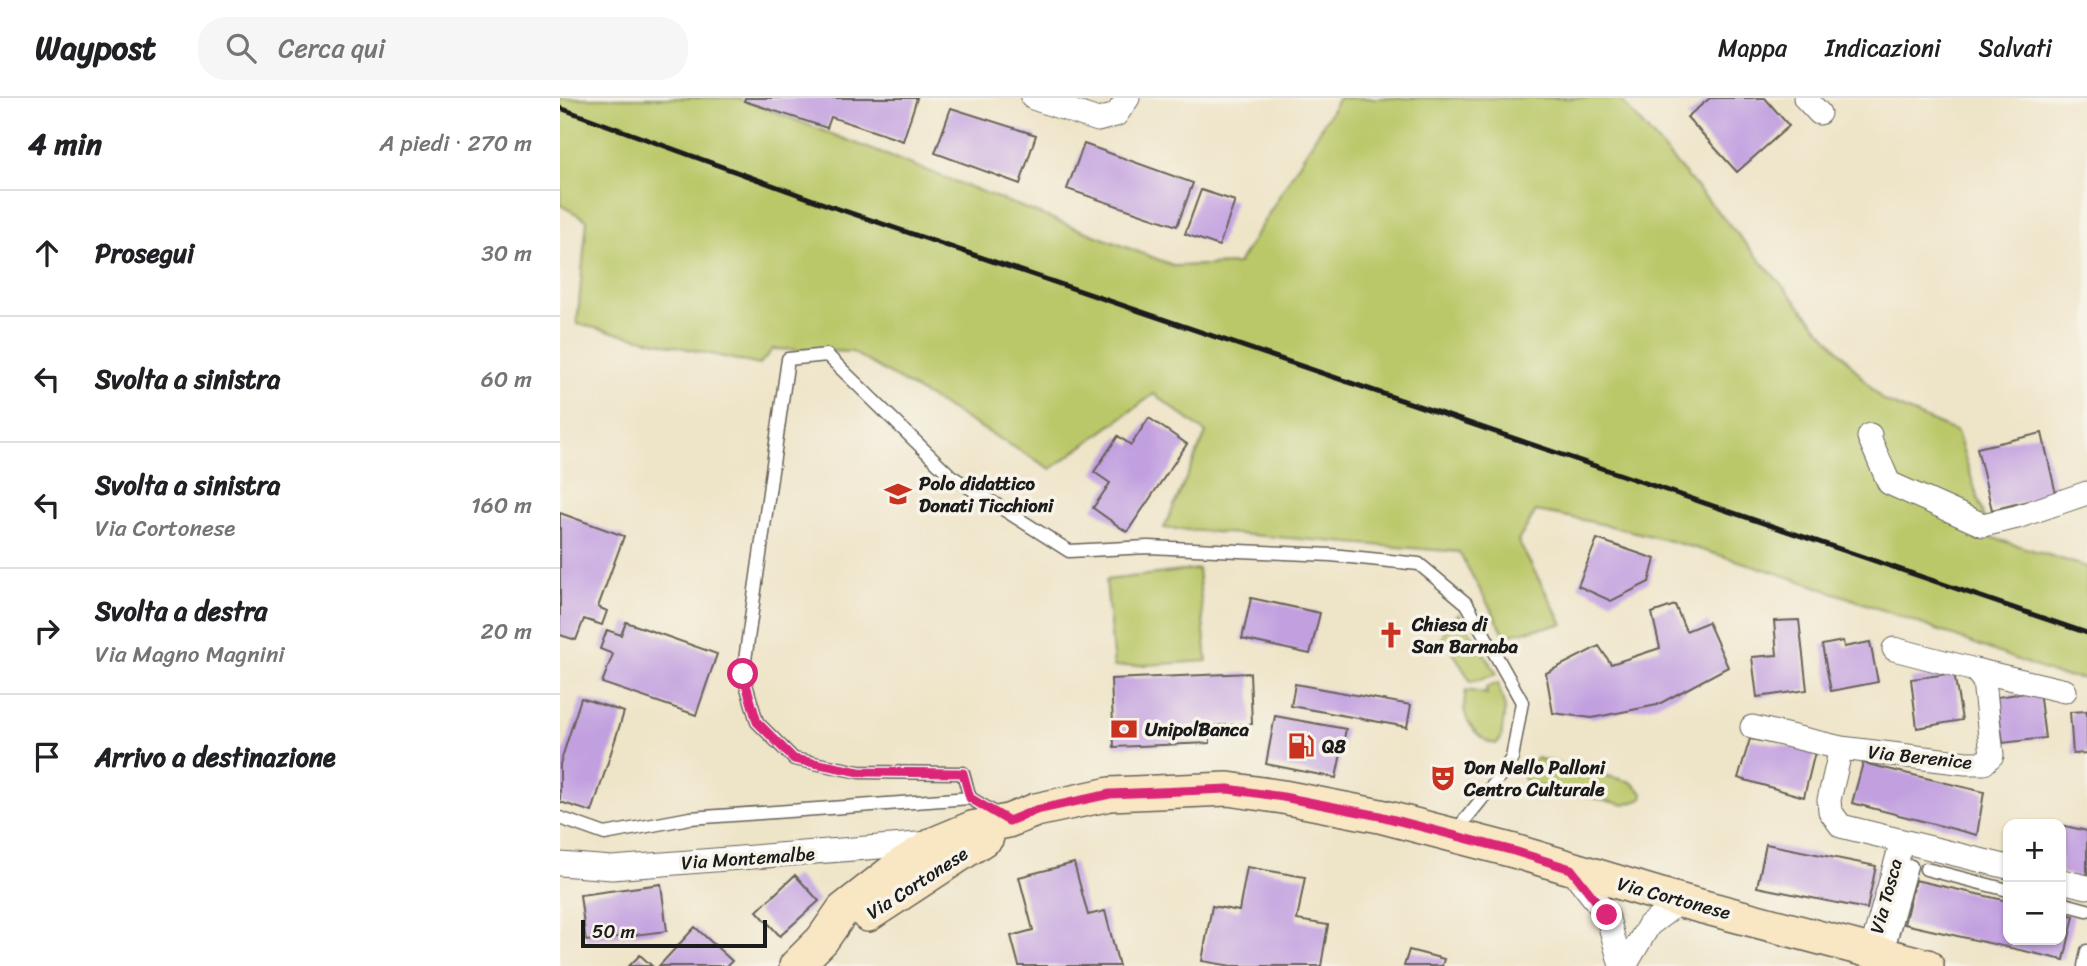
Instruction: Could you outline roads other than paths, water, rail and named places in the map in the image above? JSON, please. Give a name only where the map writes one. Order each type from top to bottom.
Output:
[{"type":"main road","name":"Via Cortonese","points":[[796,966],[822,940],[842,910],[902,864],[936,843],[972,828],[1009,821],[1036,810],[1110,794],[1228,789],[1380,816],[1514,851],[1681,901],[1927,966]]},
{"type":"main road","name":"Via Cortonese","points":[[822,940],[853,924],[975,846],[1009,821]]},
{"type":"street","points":[[1033,98],[1098,120],[1116,116],[1128,98]]},
{"type":"street","points":[[1870,435],[1889,483],[1983,525],[2017,517],[2087,493]]},
{"type":"street","points":[[1894,649],[2065,691]]},
{"type":"street","name":"Via Berenice","points":[[1752,727],[1841,748],[1984,763],[1992,755],[1983,681],[1975,670]]},
{"type":"street","name":"Via Berenice","points":[[1841,748],[1829,800],[1830,811],[1841,826]]},
{"type":"street","name":"Via Tosca","points":[[1841,826],[2003,866]]},
{"type":"street","name":"Via Tosca","points":[[1879,953],[1902,841]]},
{"type":"street","name":"Via Montemalbe","points":[[560,864],[611,868],[936,843]]},
{"type":"street","points":[[1571,869],[1607,915],[1623,966]]},
{"type":"street","points":[[2065,882],[2087,887]]},
{"type":"street","points":[[1623,966],[1649,925],[1681,901]]},
{"type":"lane","points":[[970,798],[963,773],[859,772],[794,759],[757,722],[743,674],[788,359],[827,355],[951,476],[1069,551],[1148,547],[1331,555],[1419,564],[1467,604],[1522,702],[1512,758],[1494,785],[1453,835]]},
{"type":"lane","points":[[560,818],[605,834],[690,818],[970,798],[1009,821]]},
{"type":"lane","points":[[1879,953],[1911,866]]},
{"type":"lane","points":[[1926,869],[2003,889]]},
{"type":"lane","points":[[2066,904],[2087,910]]},
{"type":"lane","points":[[2084,966],[2087,951]]},
{"type":"railway","points":[[560,108],[830,206],[2087,633]]},
{"type":"place","name":"Polo didattico Donati Ticchioni","points":[[898,494]]},
{"type":"place","name":"Chiesa di San Barnaba","points":[[1391,635]]},
{"type":"place","name":"UnipolBanca","points":[[1124,729]]},
{"type":"place","name":"Q8","points":[[1301,746]]},
{"type":"place","name":"Don Nello Palloni Centro Culturale","points":[[1443,778]]}]
